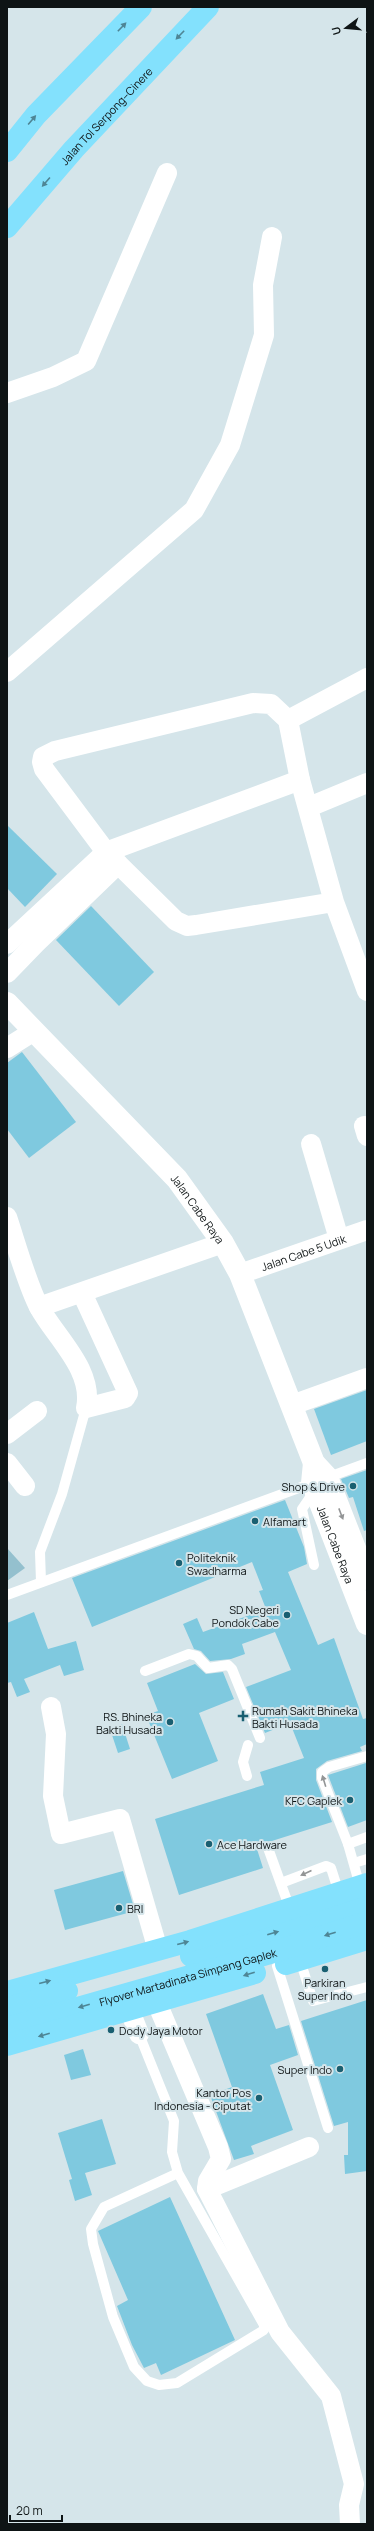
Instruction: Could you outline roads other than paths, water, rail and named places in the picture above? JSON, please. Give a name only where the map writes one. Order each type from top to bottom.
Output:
[{"type":"highway","points":[[7,150],[36,115],[141,7]]},
{"type":"highway","name":"Jalan Tol Serpong–Cinere","points":[[7,227],[74,150],[208,7]]},
{"type":"highway","points":[[7,1992],[158,1950],[339,1893],[365,1892]]},
{"type":"highway","name":"Flyover Martadinata Simpang Gaplek","points":[[7,2008],[365,1892]]},
{"type":"highway","name":"Flyover Martadinata Simpang Gaplek","points":[[7,2028],[274,1952],[367,1922]]},
{"type":"highway","points":[[7,2045],[130,2011],[367,1939]]},
{"type":"main road","name":"Jalan Cabe Raya","points":[[7,1003],[177,1180],[222,1243],[240,1274],[292,1405],[367,1624]]},
{"type":"main road","name":"Jalan Cabe Raya","points":[[317,1478],[367,1579]]},
{"type":"street","points":[[7,393],[54,377],[86,361],[167,173]]},
{"type":"street","points":[[7,672],[194,510],[230,445],[264,335],[263,285],[272,237]]},
{"type":"street","points":[[288,720],[367,678]]},
{"type":"street","points":[[334,902],[187,926],[176,921],[112,858],[44,768],[42,762],[44,757],[55,750],[253,703],[272,704],[288,720],[300,780],[309,807],[334,902],[359,949],[367,991]]},
{"type":"street","points":[[7,944],[112,858],[300,780]]},
{"type":"street","points":[[309,807],[367,783]]},
{"type":"street","points":[[7,973],[112,858]]},
{"type":"street","points":[[7,1048],[34,1031]]},
{"type":"street","points":[[311,1144],[339,1239]]},
{"type":"street","points":[[7,1217],[39,1306],[84,1376],[88,1396],[86,1408],[125,1398],[128,1393],[82,1293]]},
{"type":"street","name":"Jalan Cabe 5 Udik","points":[[240,1274],[367,1230]]},
{"type":"street","points":[[39,1306],[82,1293],[222,1243]]},
{"type":"street","points":[[292,1405],[367,1378]]},
{"type":"street","points":[[7,1434],[37,1411]]},
{"type":"street","points":[[7,1463],[26,1486]]},
{"type":"street","points":[[51,1707],[56,1734],[53,1796],[61,1834],[120,1819],[158,1950]]},
{"type":"street","points":[[157,2003],[221,2158],[215,2172],[208,2181],[207,2189],[280,2332],[331,2396],[354,2484],[349,2505],[350,2524]]},
{"type":"street","points":[[130,2011],[139,2034]]},
{"type":"street","points":[[207,2189],[309,2147]]},
{"type":"lane","points":[[41,1582],[40,1552],[62,1494],[86,1408]]},
{"type":"lane","points":[[7,1595],[317,1478],[367,1463]]},
{"type":"lane","points":[[314,1565],[302,1509],[317,1478]]},
{"type":"lane","points":[[145,1671],[189,1654],[198,1656],[208,1668],[228,1665],[232,1669],[260,1738]]},
{"type":"lane","points":[[247,1776],[243,1762],[248,1745]]},
{"type":"lane","points":[[365,1892],[322,1778],[322,1772],[329,1767],[367,1756]]},
{"type":"lane","points":[[348,1844],[367,1837]]},
{"type":"lane","points":[[268,1848],[290,1909]]},
{"type":"lane","points":[[354,1863],[367,1859]]},
{"type":"lane","points":[[281,1883],[320,1866],[326,1866],[331,1868],[339,1893]]},
{"type":"lane","points":[[300,1960],[313,2002],[367,1987]]},
{"type":"lane","points":[[277,1966],[328,2128]]},
{"type":"lane","points":[[139,2034],[174,2121],[172,2152],[178,2174],[264,2325],[264,2330],[177,2382],[159,2385],[147,2381],[134,2367],[113,2317],[93,2244],[91,2229],[104,2207],[178,2174]]},
{"type":"place","name":"Shop & Drive","points":[[353,1486]]},
{"type":"place","name":"Alfamart","points":[[255,1521]]},
{"type":"place","name":"Politeknik Swadharma","points":[[179,1563]]},
{"type":"place","name":"SD Negeri Pondok Cabe","points":[[287,1615]]},
{"type":"place","name":"Rumah Sakit Bhineka Bakti Husada","points":[[243,1716]]},
{"type":"place","name":"RS. Bhineka Bakti Husada","points":[[170,1722]]},
{"type":"place","name":"KFC Gaplek","points":[[350,1800]]},
{"type":"place","name":"Ace Hardware","points":[[209,1844]]},
{"type":"place","name":"BRI","points":[[119,1908]]},
{"type":"place","name":"Parkiran Super Indo","points":[[325,1969]]},
{"type":"place","name":"Dody Jaya Motor","points":[[111,2030]]},
{"type":"place","name":"Super Indo","points":[[340,2069]]},
{"type":"place","name":"Kantor Pos Indonesia - Ciputat","points":[[259,2098]]}]
